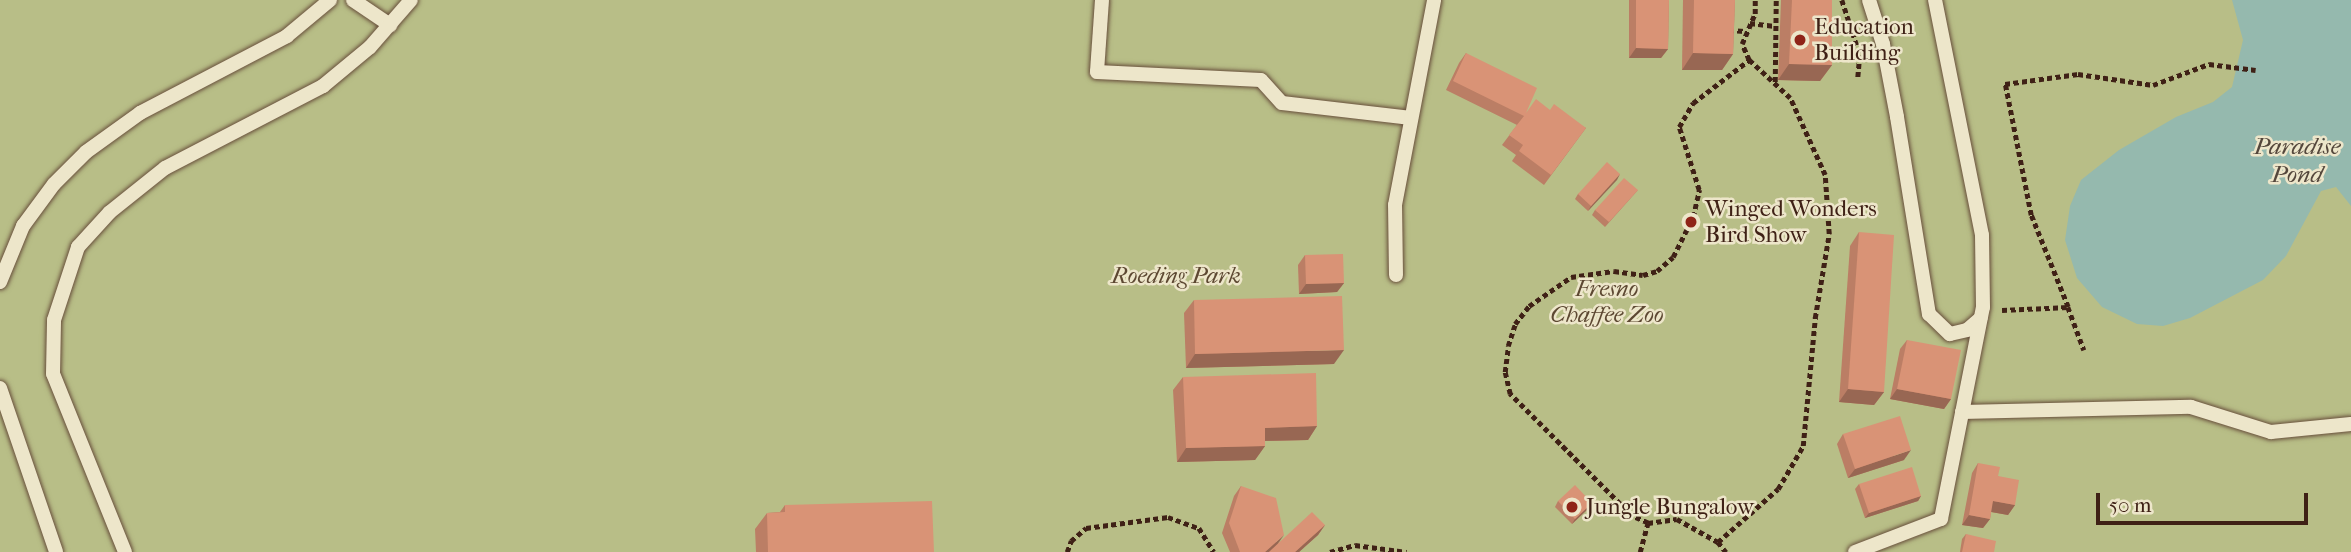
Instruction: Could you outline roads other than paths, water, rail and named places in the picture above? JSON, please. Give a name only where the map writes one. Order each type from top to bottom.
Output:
[{"type":"lane","points":[[0,282],[23,226],[54,184],[86,152],[140,113],[287,36],[330,0]]},
{"type":"lane","points":[[354,0],[390,25]]},
{"type":"lane","points":[[125,552],[53,374],[54,320],[78,247],[110,212],[165,168],[323,86],[390,25],[411,0]]},
{"type":"lane","points":[[1102,0],[1097,72],[1261,80],[1282,103],[1411,118]]},
{"type":"lane","points":[[1396,275],[1395,205],[1434,0]]},
{"type":"lane","points":[[1869,0],[1883,44],[1898,117],[1929,314],[1950,334],[1967,330],[1981,317]]},
{"type":"lane","points":[[1854,552],[1941,519],[1981,317],[1986,277],[1982,234],[1935,0]]},
{"type":"lane","points":[[0,388],[56,552]]},
{"type":"lane","points":[[1962,412],[2191,407],[2271,432],[2351,424]]},
{"type":"water","name":"Paradise Pond","points":[[2232,0],[2351,0],[2351,206],[2336,187],[2321,191],[2286,256],[2263,280],[2190,318],[2163,326],[2137,324],[2102,307],[2077,278],[2065,240],[2070,206],[2081,180],[2119,150],[2176,117],[2213,102],[2232,87],[2243,40]]},
{"type":"place","name":"Education Building","points":[[1800,40]]},
{"type":"place","name":"Winged Wonders Bird Show","points":[[1691,222]]},
{"type":"place","name":"Jungle Bungalow","points":[[1572,507]]},
{"type":"park label","name":"Roeding Park","points":[[1176,276]]},
{"type":"park label","name":"Fresno Chaffee Zoo","points":[[1607,302]]}]
